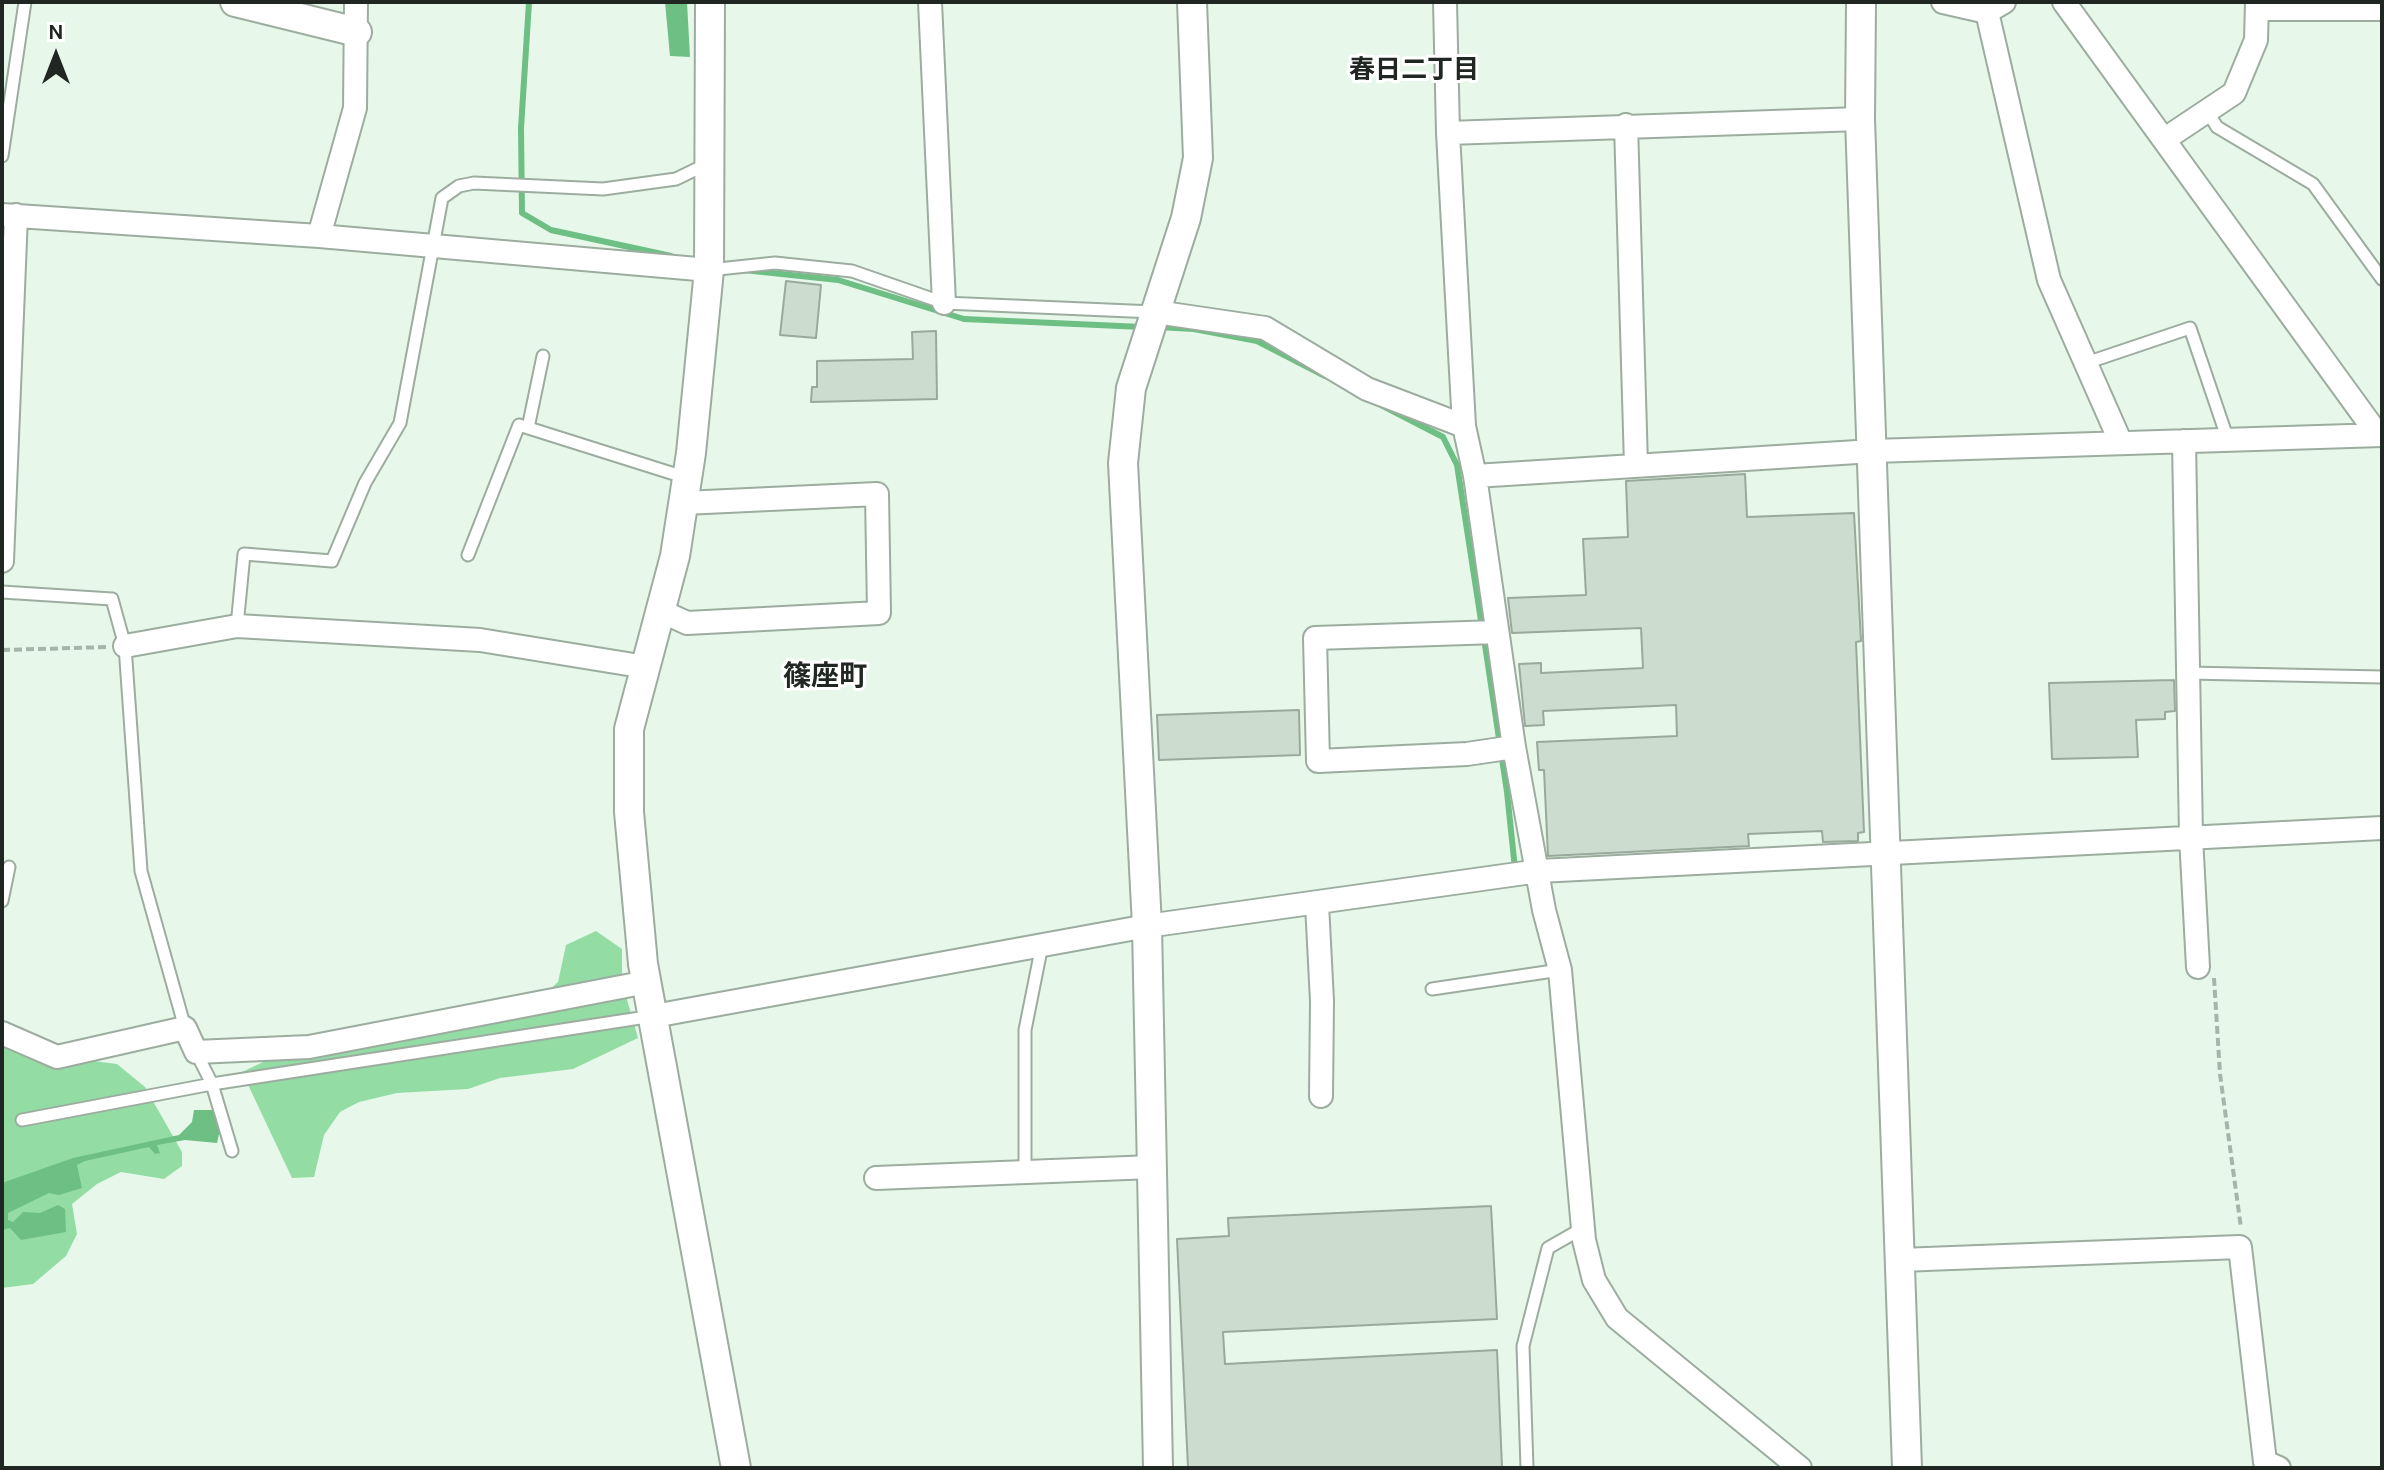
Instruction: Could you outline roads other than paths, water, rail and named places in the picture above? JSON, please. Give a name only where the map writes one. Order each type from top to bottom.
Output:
[{"type":"street","points":[[235,2],[357,32]]},
{"type":"street","points":[[319,236],[355,108],[356,2]]},
{"type":"street","points":[[710,2],[709,270],[686,490],[661,611],[629,729],[629,812],[647,982],[736,1468]]},
{"type":"street","points":[[930,2],[944,303]]},
{"type":"street","points":[[1158,1468],[1147,926],[1123,463],[1131,388],[1186,218],[1198,158],[1192,2]]},
{"type":"street","points":[[1445,2],[1448,133],[1464,426],[1475,476],[1514,747],[1544,910],[1560,970],[1583,1228],[1594,1280],[1617,1318],[1800,1468]]},
{"type":"street","points":[[1861,2],[1860,119],[1907,1468]]},
{"type":"street","points":[[1943,2],[1996,7],[2049,280],[2121,443]]},
{"type":"street","points":[[2064,2],[2380,435]]},
{"type":"street","points":[[2165,139],[2234,93],[2256,40],[2257,6],[2382,9]]},
{"type":"street","points":[[1448,133],[1860,119]]},
{"type":"street","points":[[1626,125],[1636,465]]},
{"type":"street","points":[[2,561],[9,215],[319,236],[709,270]]},
{"type":"street","points":[[1156,312],[1265,328],[1367,389],[1464,426]]},
{"type":"street","points":[[1475,476],[1873,451],[2380,435]]},
{"type":"street","points":[[2184,441],[2191,837],[2206,972]]},
{"type":"street","points":[[661,611],[687,623],[879,613],[877,494],[686,490]]},
{"type":"street","points":[[125,646],[237,626],[480,640],[646,667]]},
{"type":"street","points":[[1497,632],[1315,638],[1318,761],[1467,754],[1514,747]]},
{"type":"street","points":[[654,1016],[1147,926],[1539,871],[2382,828]]},
{"type":"street","points":[[1317,904],[1322,1001],[1321,1096]]},
{"type":"street","points":[[2,1033],[57,1057],[185,1028],[196,1052],[309,1047],[647,982]]},
{"type":"street","points":[[876,1178],[1152,1167]]},
{"type":"street","points":[[1900,1260],[2240,1247],[2265,1462],[2279,1468]]},
{"type":"lane","points":[[2,156],[25,2]]},
{"type":"lane","points":[[2207,111],[2217,127],[2313,184],[2382,279]]},
{"type":"lane","points":[[237,626],[244,554],[332,561],[365,483],[400,423],[442,198],[459,186],[474,183],[603,189],[676,179],[709,163]]},
{"type":"lane","points":[[709,270],[775,263],[852,271],[944,303],[1156,312]]},
{"type":"lane","points":[[2086,363],[2190,328],[2228,440]]},
{"type":"lane","points":[[528,428],[543,356]]},
{"type":"lane","points":[[468,555],[519,425],[686,490]]},
{"type":"lane","points":[[2,592],[112,599],[125,646],[141,871],[185,1028]]},
{"type":"lane","points":[[2188,673],[2382,677]]},
{"type":"lane","points":[[2,901],[9,867]]},
{"type":"lane","points":[[1025,1172],[1025,1030],[1042,945]]},
{"type":"lane","points":[[1432,989],[1560,970]]},
{"type":"lane","points":[[22,1120],[212,1084],[654,1016]]},
{"type":"lane","points":[[196,1052],[212,1084],[232,1151]]},
{"type":"lane","points":[[1527,1468],[1523,1346],[1548,1248],[1583,1228]]},
{"type":"waterway","points":[[529,2],[521,128],[522,213],[551,230],[671,256]]},
{"type":"waterway","points":[[744,270],[838,280],[964,319],[1142,327]]},
{"type":"waterway","points":[[1158,327],[1194,329],[1257,341],[1325,376]]},
{"type":"waterway","points":[[1381,405],[1443,437],[1457,465],[1482,627]]},
{"type":"waterway","points":[[1484,638],[1515,869]]},
{"type":"district","name":"春日二丁目","points":[[1414,71]]},
{"type":"district","name":"篠座町","points":[[825,677]]}]
